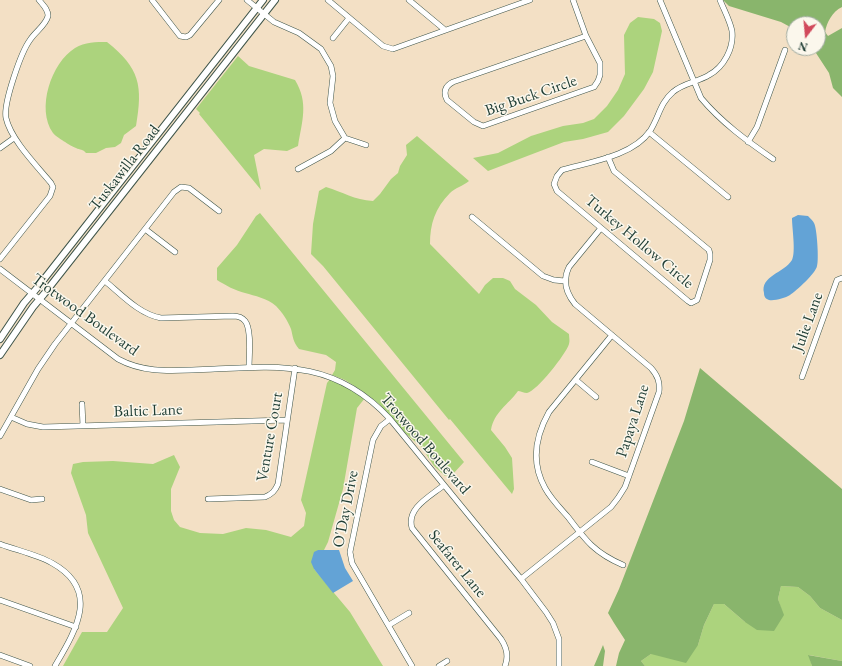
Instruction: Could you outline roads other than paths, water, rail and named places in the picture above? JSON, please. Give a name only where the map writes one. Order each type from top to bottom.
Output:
[{"type":"main road","name":"Tuskawilla Road","points":[[0,339],[24,303],[263,0]]},
{"type":"main road","name":"Tuskawilla Road","points":[[0,355],[3,345],[275,0]]},
{"type":"street","points":[[0,259],[50,196],[53,187],[14,138],[8,127],[6,116],[6,107],[23,52],[29,41],[47,18],[48,13],[46,8],[39,0]]},
{"type":"street","points":[[152,0],[180,36],[186,37],[190,35],[219,0]]},
{"type":"street","points":[[247,0],[274,22],[304,36],[313,42],[324,53],[333,76],[330,103],[331,112],[335,121],[345,138],[366,145]]},
{"type":"street","points":[[328,0],[383,46],[393,49],[530,0]]},
{"type":"street","points":[[410,0],[445,30]]},
{"type":"street","name":"Big Buck Circle","points":[[573,0],[586,36],[600,63],[601,70],[598,81],[594,87],[483,126],[474,122],[447,100],[445,96],[444,92],[446,88],[453,82],[586,36]]},
{"type":"street","points":[[660,0],[701,98],[712,111],[748,142],[773,160]]},
{"type":"street","points":[[608,157],[637,145],[649,132],[665,99],[674,90],[708,76],[723,64],[729,50],[732,31],[720,0]]},
{"type":"street","points":[[333,38],[349,18]]},
{"type":"street","points":[[748,142],[757,127],[785,50]]},
{"type":"street","points":[[649,132],[728,197]]},
{"type":"street","points":[[0,148],[14,138]]},
{"type":"street","points":[[298,169],[331,151],[345,138]]},
{"type":"street","name":"Turkey Hollow Circle","points":[[608,157],[614,171],[709,250],[710,260],[697,300],[691,303],[688,301],[557,191],[554,184],[555,179],[562,170],[608,157]]},
{"type":"street","points":[[0,436],[38,369],[71,322],[174,192],[181,187],[189,188],[219,211]]},
{"type":"street","points":[[472,217],[543,276],[554,280],[565,281],[566,273],[569,267],[601,228]]},
{"type":"street","points":[[145,229],[175,252]]},
{"type":"street","name":"Trotwood Boulevard","points":[[0,269],[118,359],[136,367],[148,370],[163,371],[295,368],[320,373],[344,382],[361,393],[378,406],[390,419],[521,579],[546,612],[557,632],[560,648],[559,666]]},
{"type":"street","name":"Julie Lane","points":[[802,377],[837,280],[842,278]]},
{"type":"street","points":[[105,281],[142,311],[153,316],[161,318],[233,316],[244,320],[249,331],[249,368]]},
{"type":"street","name":"Papaya Lane","points":[[521,579],[611,507],[618,498],[629,476],[659,392],[660,385],[656,374],[651,368],[570,298],[565,281]]},
{"type":"street","points":[[612,335],[549,412],[542,424],[536,450],[539,476],[546,489],[579,532],[597,551],[607,558],[622,565]]},
{"type":"street","name":"Venture Court","points":[[208,499],[265,497],[272,494],[278,484],[295,368]]},
{"type":"street","points":[[576,380],[596,397]]},
{"type":"street","points":[[82,404],[83,426]]},
{"type":"street","name":"Baltic Lane","points":[[11,417],[35,426],[43,427],[287,420]]},
{"type":"street","name":"O'Day Drive","points":[[390,419],[381,426],[373,440],[350,552],[352,564],[412,666]]},
{"type":"street","points":[[592,462],[629,476]]},
{"type":"street","name":"Seafarer Lane","points":[[444,485],[416,508],[411,515],[410,523],[412,528],[502,639],[508,656],[506,666]]},
{"type":"street","points":[[0,489],[31,500],[42,499]]},
{"type":"street","points":[[0,544],[51,562],[72,579],[78,592],[81,601],[81,611],[76,628],[55,666]]},
{"type":"street","points":[[0,600],[76,628]]},
{"type":"street","points":[[389,625],[409,613]]},
{"type":"street","points":[[0,655],[30,666]]},
{"type":"street","points":[[439,666],[447,661]]},
{"type":"water","points":[[798,215],[808,216],[814,223],[818,257],[816,269],[801,286],[790,295],[780,299],[769,300],[765,297],[764,287],[769,279],[792,260],[794,246],[792,218]]},
{"type":"water","points":[[318,550],[339,550],[345,568],[353,581],[333,593],[314,569],[311,562],[314,552]]}]
